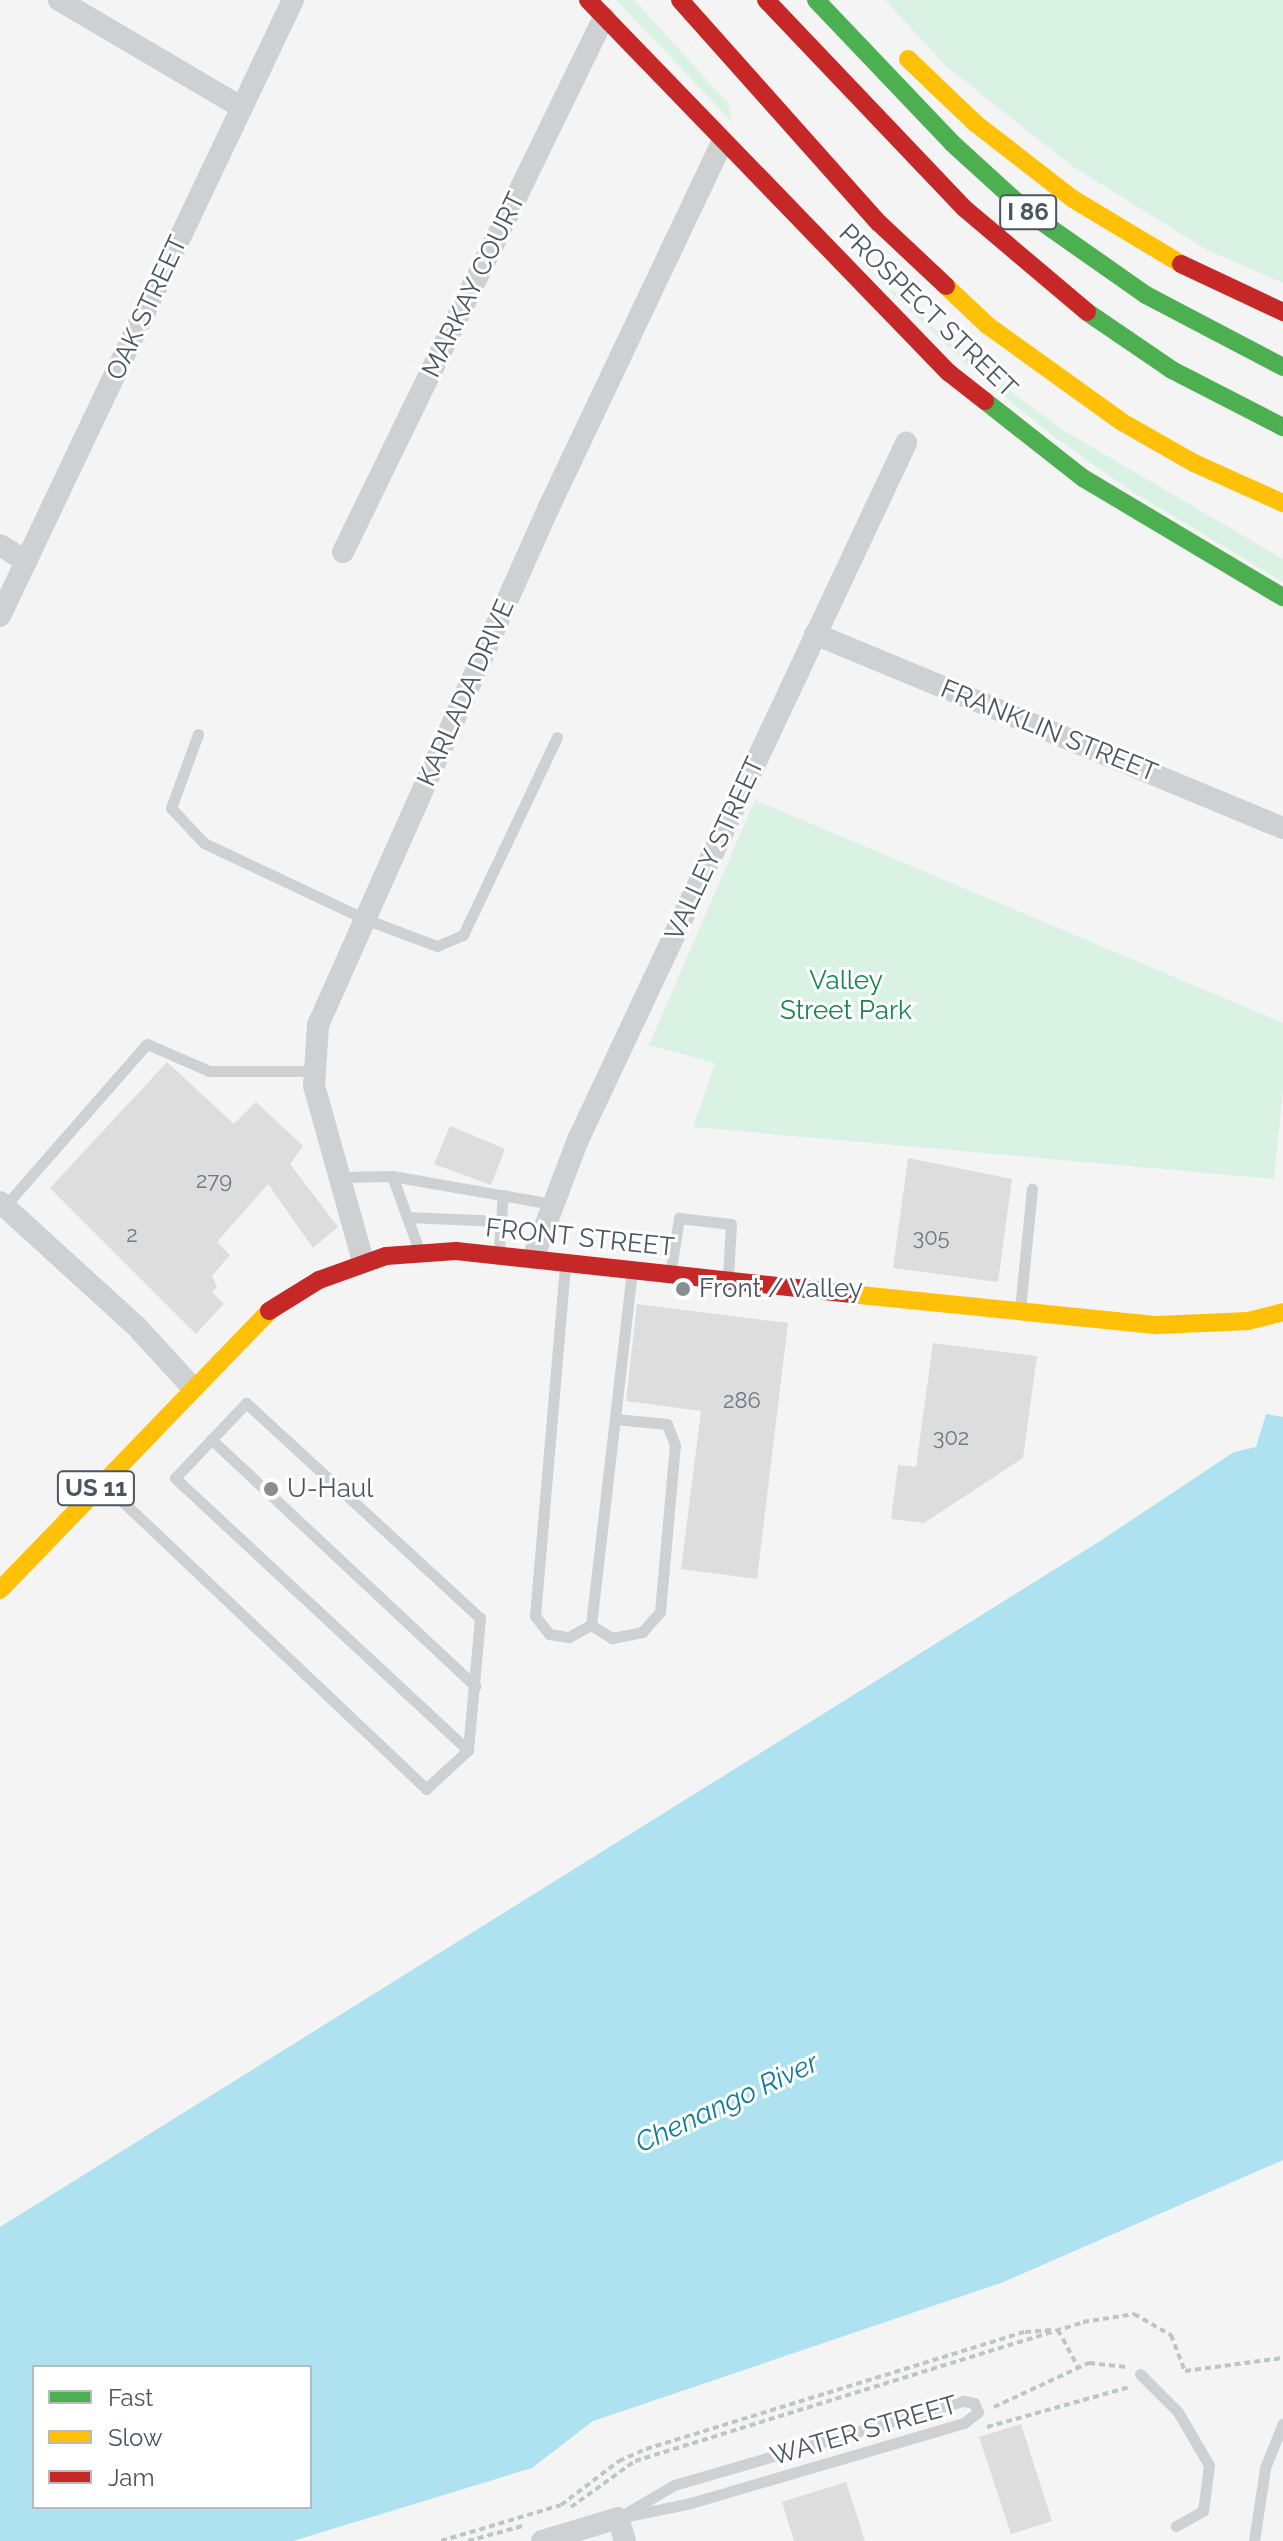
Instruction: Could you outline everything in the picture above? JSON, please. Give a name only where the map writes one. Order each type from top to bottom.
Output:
[{"type":"main road","name":"PROSPECT STREET","points":[[588,0],[904,331],[1017,430],[1167,533],[1283,597]]},
{"type":"main road","points":[[680,0],[879,223],[1107,429],[1189,483]]},
{"type":"main road","points":[[766,0],[964,208],[1058,292],[1172,370],[1283,427]]},
{"type":"main road","name":"I 86","points":[[816,0],[952,143],[1029,213],[1146,295],[1283,367]]},
{"type":"main road","points":[[894,45],[985,132],[1073,199],[1179,263],[1283,312]]},
{"type":"main road","points":[[1017,350],[1156,443],[1283,503]]},
{"type":"main road","name":"FRONT STREET","points":[[0,1590],[192,1387],[270,1310],[319,1280],[363,1261],[420,1252],[499,1255],[1020,1314],[1157,1325],[1248,1321],[1283,1312]]},
{"type":"street","points":[[59,0],[242,108]]},
{"type":"street","name":"OAK STREET","points":[[0,616],[293,0]]},
{"type":"street","name":"MARKAY COURT","points":[[343,552],[604,17]]},
{"type":"street","name":"KARLADA DRIVE","points":[[363,1261],[313,1071],[318,1025],[549,507],[722,143]]},
{"type":"street","name":"VALLEY STREET","points":[[533,1258],[553,1204],[906,443]]},
{"type":"street","points":[[0,545],[26,561]]},
{"type":"street","name":"FRANKLIN STREET","points":[[815,634],[1283,828]]},
{"type":"street","points":[[2,1204],[137,1327],[192,1387]]},
{"type":"street","points":[[618,2518],[625,2541]]},
{"type":"street","name":"WATER STREET","points":[[542,2541],[618,2518]]},
{"type":"lane","points":[[198,734],[171,808],[204,843],[365,919],[437,946],[463,935],[557,737]]},
{"type":"lane","points":[[2,1204],[147,1044],[209,1071],[313,1071]]},
{"type":"lane","points":[[340,1177],[392,1176],[553,1204]]},
{"type":"lane","points":[[392,1176],[420,1252]]},
{"type":"lane","points":[[1020,1314],[1032,1189]]},
{"type":"lane","points":[[499,1255],[503,1195]]},
{"type":"lane","points":[[407,1217],[501,1221]]},
{"type":"lane","points":[[671,1273],[679,1218],[731,1224],[728,1280]]},
{"type":"lane","points":[[565,1261],[535,1616],[549,1634],[569,1637],[591,1625]]},
{"type":"lane","points":[[591,1625],[632,1269]]},
{"type":"lane","points":[[102,1482],[426,1789],[468,1750],[480,1618],[246,1403],[175,1478],[468,1750]]},
{"type":"lane","points":[[591,1625],[612,1638],[642,1632],[660,1612],[675,1445],[667,1424],[615,1419]]},
{"type":"lane","points":[[211,1439],[475,1686]]},
{"type":"lane","points":[[1140,2374],[1178,2412],[1209,2465],[1203,2511],[1176,2526]]},
{"type":"lane","name":"WATER STREET","points":[[964,2401],[974,2403],[978,2412],[964,2423],[691,2503],[618,2518],[674,2485],[964,2401]]},
{"type":"lane","points":[[1254,2541],[1265,2468],[1283,2423]]},
{"type":"path","points":[[468,2541],[560,2514],[622,2468],[656,2454],[1058,2330],[1134,2314],[1171,2335],[1185,2371],[1283,2358]]},
{"type":"path","points":[[1058,2330],[1078,2367]]},
{"type":"path","points":[[441,2541],[561,2505],[612,2466],[646,2449],[1025,2332],[1058,2330]]},
{"type":"path","points":[[978,2412],[1078,2367],[1110,2362],[1140,2374],[1125,2388],[1090,2397]]},
{"type":"green space","points":[[616,0],[634,0],[728,103],[732,122]]},
{"type":"green space","points":[[885,0],[1283,0],[1283,283],[1207,250],[1072,166],[947,67]]},
{"type":"green space","points":[[845,247],[976,366],[1063,430],[1283,559],[1283,582],[1131,491],[1057,439],[975,373]]},
{"type":"green space","name":"Valley Street Park","points":[[755,800],[1283,1023],[1283,1089],[1274,1179],[693,1127],[715,1063],[649,1045]]},
{"type":"water","name":"Chenango River","points":[[1266,1414],[1283,1417],[1283,2160],[1001,2283],[593,2421],[532,2468],[293,2541],[0,2541],[0,2227],[1097,1543],[1234,1452],[1256,1447]]},
{"type":"building","points":[[167,1062],[234,1124],[256,1102],[303,1146],[290,1164],[338,1227],[313,1248],[268,1184],[217,1242],[230,1255],[212,1276],[217,1287],[212,1292],[224,1304],[196,1334],[50,1188]]},
{"type":"building","points":[[450,1126],[505,1149],[491,1185],[434,1164]]},
{"type":"building","points":[[908,1158],[1012,1179],[998,1282],[893,1268]]},
{"type":"building","points":[[637,1304],[788,1323],[757,1579],[681,1569],[701,1411],[626,1401]]},
{"type":"building","points":[[933,1343],[1037,1356],[1023,1458],[924,1523],[891,1519],[898,1465],[916,1467]]},
{"type":"building","points":[[1021,2424],[1052,2521],[1011,2534],[979,2437]]},
{"type":"building","points":[[846,2482],[865,2541],[794,2541],[782,2502]]},
{"type":"traffic: fast","points":[[816,0],[952,143],[1029,213],[1146,295],[1283,367]]},
{"type":"traffic: fast","points":[[1087,312],[1172,370],[1283,427]]},
{"type":"traffic: fast","points":[[985,401],[1083,478],[1283,597]]},
{"type":"traffic: slow","points":[[908,59],[975,123],[1073,199],[1181,264]]},
{"type":"traffic: slow","points":[[946,286],[987,325],[1122,422],[1194,463],[1283,503]]},
{"type":"traffic: slow","points":[[850,1294],[1157,1325],[1248,1321],[1283,1312]]},
{"type":"traffic: slow","points":[[0,1590],[269,1311]]},
{"type":"traffic: jam","points":[[588,0],[948,372],[985,401]]},
{"type":"traffic: jam","points":[[680,0],[879,223],[946,286]]},
{"type":"traffic: jam","points":[[766,0],[964,208],[1087,312]]},
{"type":"traffic: jam","points":[[1181,264],[1283,312]]},
{"type":"traffic: jam","points":[[269,1311],[319,1280],[386,1256],[456,1251],[850,1294]]},
{"type":"place","name":"Front / Valley","points":[[683,1289]]},
{"type":"place","name":"U-Haul","points":[[271,1489]]}]
